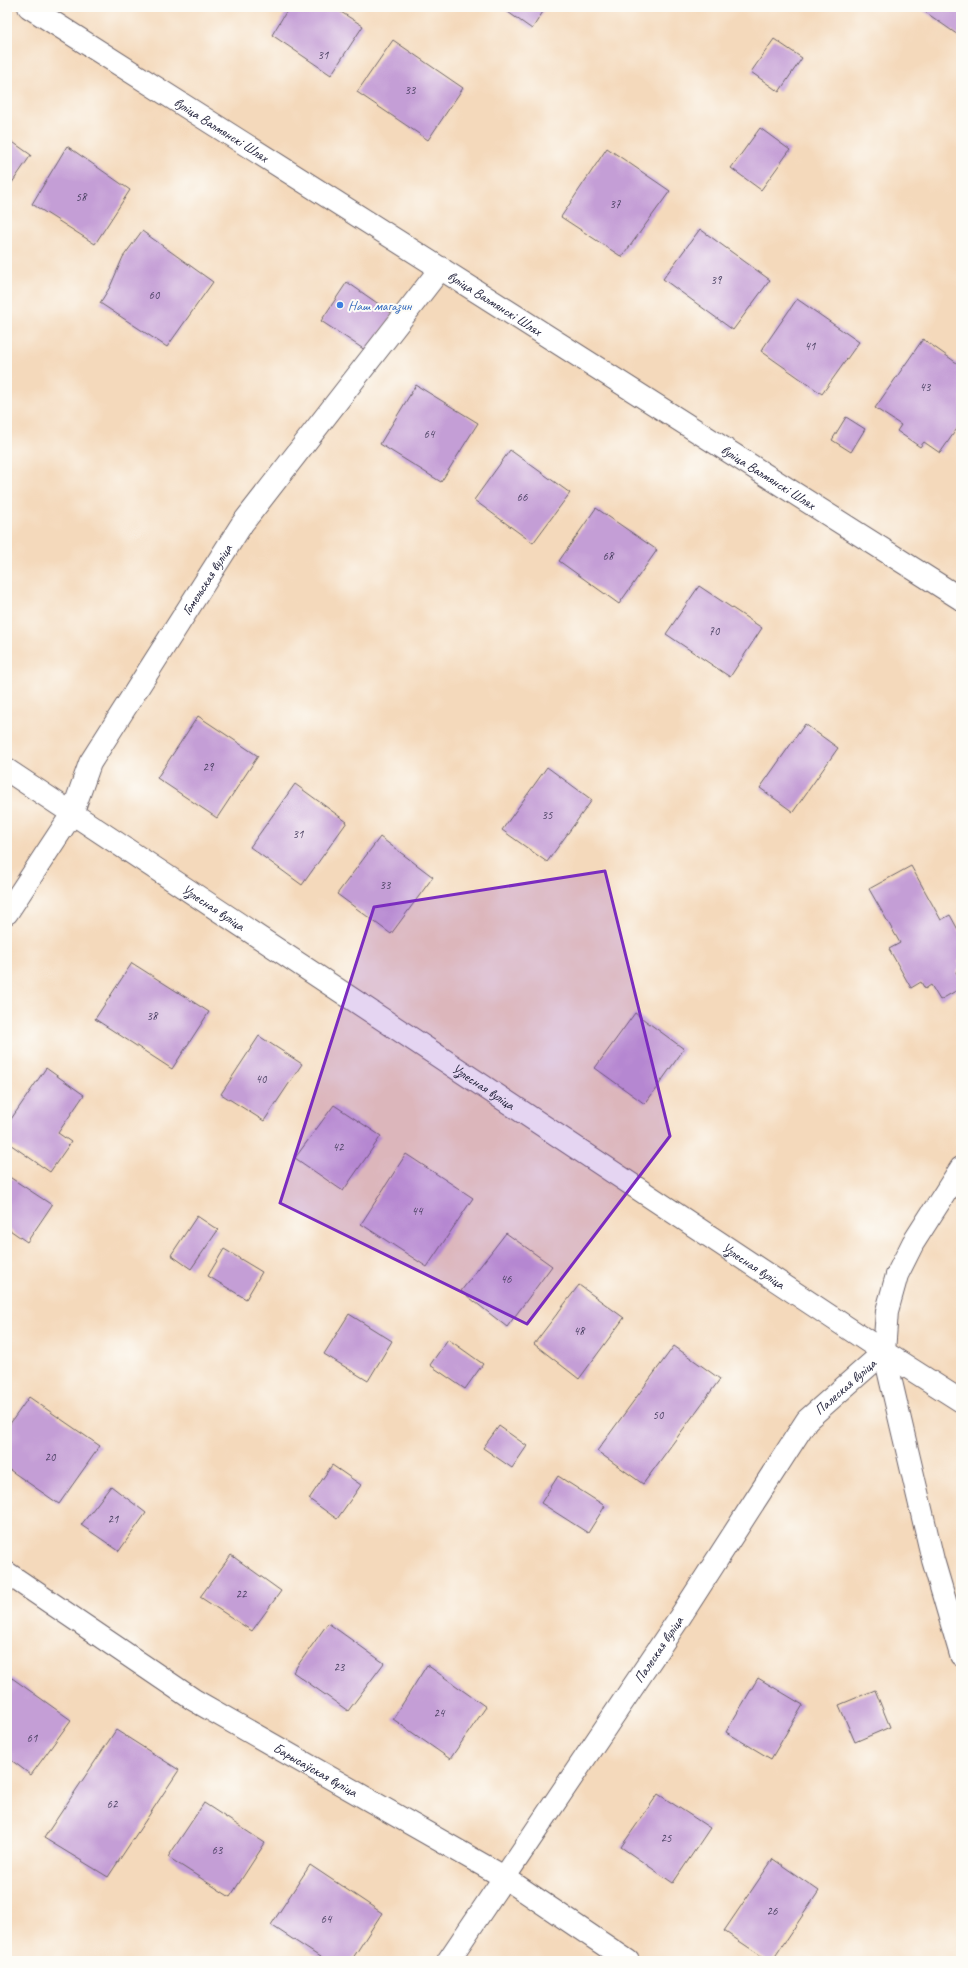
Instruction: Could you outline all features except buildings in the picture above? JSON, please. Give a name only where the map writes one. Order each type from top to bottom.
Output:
[{"type":"street","name":"вуліца Валмянскі Шлях","points":[[29,7],[961,599]]},
{"type":"street","name":"Гомельская вуліца","points":[[7,913],[72,814],[90,763],[242,524],[442,268]]},
{"type":"street","name":"Узлесная вуліца","points":[[7,770],[884,1352],[961,1401]]},
{"type":"street","points":[[961,1168],[913,1243],[897,1275],[888,1311],[884,1352],[933,1560],[961,1655]]},
{"type":"street","name":"Палеская вуліца","points":[[448,1961],[680,1617],[807,1420],[884,1352]]},
{"type":"street","name":"Барысаўская вуліца","points":[[7,1573],[194,1700],[504,1877],[628,1961]]},
{"type":"highlighted area","points":[[605,871],[670,1136],[527,1324],[280,1203],[374,907]]},
{"type":"place","name":"Наш магазин","points":[[340,305]]}]
